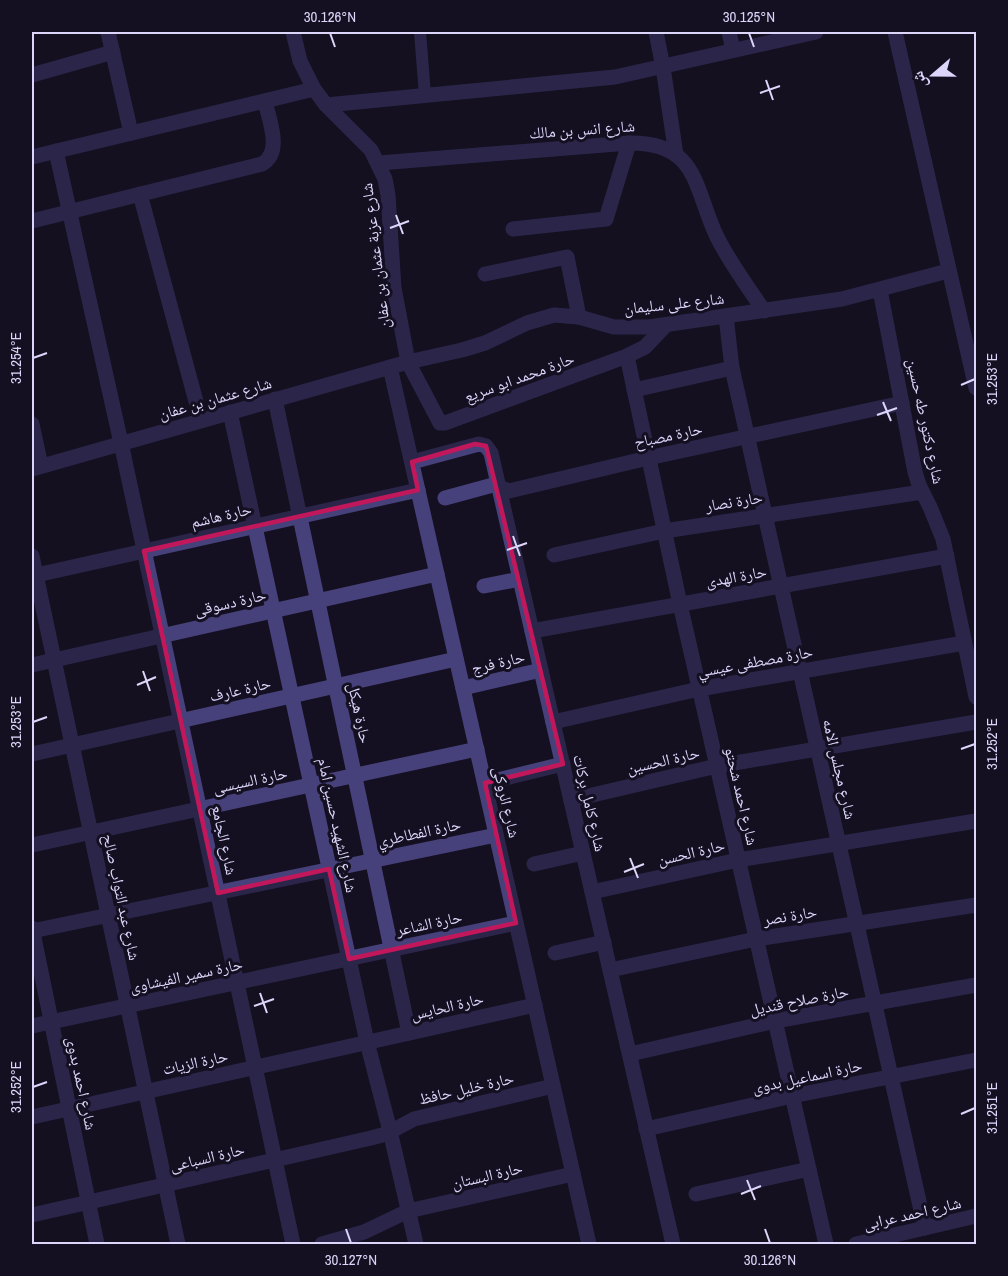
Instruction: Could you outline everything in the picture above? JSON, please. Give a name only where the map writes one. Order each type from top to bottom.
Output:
[{"type":"street","points":[[108,32],[131,132]]},
{"type":"street","name":"شارع عزبة عثمان بن عفان","points":[[293,32],[300,60],[314,89],[326,105],[362,138],[379,163],[385,179],[394,288],[408,362]]},
{"type":"street","points":[[656,32],[676,155]]},
{"type":"street","points":[[729,32],[733,50]]},
{"type":"street","points":[[326,105],[615,77],[808,32]]},
{"type":"street","points":[[895,32],[976,388]]},
{"type":"street","points":[[32,75],[113,52]]},
{"type":"street","points":[[32,157],[314,89]]},
{"type":"street","points":[[32,220],[267,161],[271,156],[273,145],[265,100]]},
{"type":"street","points":[[513,229],[606,219],[629,143]]},
{"type":"street","name":"شارع انس بن مالك","points":[[379,163],[629,143],[645,143],[661,147],[676,155],[692,172],[717,236],[764,311]]},
{"type":"street","name":"شارع الجامع","points":[[56,151],[163,635],[293,1245]]},
{"type":"street","points":[[140,194],[201,420]]},
{"type":"street","points":[[485,274],[567,257],[579,317]]},
{"type":"street","name":"شارع على سليمان","points":[[408,362],[485,343],[541,318],[569,315],[614,327],[666,325],[803,306],[880,290],[948,271]]},
{"type":"street","name":"شارع دكتور طه حسين","points":[[880,290],[915,472],[937,523],[947,556],[976,697]]},
{"type":"street","name":"شارع مجلس الامه","points":[[726,316],[732,368],[925,1228]]},
{"type":"street","name":"حارة محمد ابو سريع","points":[[408,362],[437,420],[443,424],[627,356],[645,346],[666,325]]},
{"type":"street","name":"شارع احمد شحتو","points":[[627,356],[699,689],[826,1245]]},
{"type":"street","name":"شارع عثمان بن عفان","points":[[36,467],[408,362]]},
{"type":"street","name":"شارع الروكى","points":[[390,367],[589,1245]]},
{"type":"street","points":[[634,390],[732,368]]},
{"type":"street","name":"حارة هيكل","points":[[275,399],[409,1033]]},
{"type":"street","name":"حارة مصباح","points":[[445,498],[493,485],[509,491],[648,458],[903,403]]},
{"type":"street","name":"شارع الشهيد حسين امام","points":[[230,412],[367,1042],[416,1245]]},
{"type":"street","points":[[32,424],[36,467]]},
{"type":"street","name":"شارع كامل بركات","points":[[412,462],[475,444],[482,444],[491,453],[673,1245]]},
{"type":"street","name":"حارة هاشم","points":[[34,576],[418,490]]},
{"type":"street","name":"حارة نصار","points":[[554,555],[664,531],[764,514],[922,492]]},
{"type":"street","name":"شارع عبد التواب صالح","points":[[32,556],[34,576],[178,1245]]},
{"type":"street","name":"حارة الهدى","points":[[532,631],[947,556]]},
{"type":"street","name":"حارة دسوقى","points":[[32,665],[437,574]]},
{"type":"street","points":[[484,586],[520,579]]},
{"type":"street","name":"حارة مصطفى عيسي","points":[[553,722],[699,689],[964,643]]},
{"type":"street","name":"حارة عارف","points":[[32,754],[456,659]]},
{"type":"street","name":"حارة فرج","points":[[463,688],[541,670]]},
{"type":"street","name":"حارة الحسين","points":[[571,800],[717,766],[976,722]]},
{"type":"street","name":"حارة السيسى","points":[[32,845],[477,749]]},
{"type":"street","points":[[485,783],[563,764]]},
{"type":"street","name":"حارة الحسن","points":[[592,892],[738,860],[976,821]]},
{"type":"street","name":"حارة الفطاطري","points":[[32,930],[496,835]]},
{"type":"street","points":[[534,864],[583,853]]},
{"type":"street","name":"حارة نصر","points":[[610,970],[756,939],[976,905]]},
{"type":"street","name":"حارة الشاعر","points":[[349,959],[516,923]]},
{"type":"street","name":"شارع احمد بدوى","points":[[32,930],[97,1245]]},
{"type":"street","points":[[555,953],[604,942]]},
{"type":"street","name":"حارة سمير الفيشاوى","points":[[32,1026],[349,959]]},
{"type":"street","name":"حارة صلاح قنديل","points":[[630,1054],[775,1022],[976,985]]},
{"type":"street","name":"حارة الحايس","points":[[367,1042],[535,1005]]},
{"type":"street","name":"حارة الزيات","points":[[32,1117],[367,1042]]},
{"type":"street","name":"حارة اسماعيل بدوى","points":[[646,1129],[792,1096],[976,1060]]},
{"type":"street","name":"حارة خليل حافظ","points":[[390,1131],[414,1119],[553,1086]]},
{"type":"street","name":"حارة السباعى","points":[[32,1215],[371,1138],[390,1131]]},
{"type":"street","points":[[696,1194],[808,1169]]},
{"type":"street","name":"حارة البستان","points":[[322,1245],[364,1232],[408,1211],[573,1174]]},
{"type":"street","name":"شارع احمد عرابى","points":[[856,1245],[976,1216]]},
{"type":"lane","points":[[420,32],[425,95]]},
{"type":"highlighted area","points":[[475,444],[486,446],[563,764],[485,783],[516,923],[349,959],[329,869],[218,893],[144,551],[418,490],[412,462]]}]
